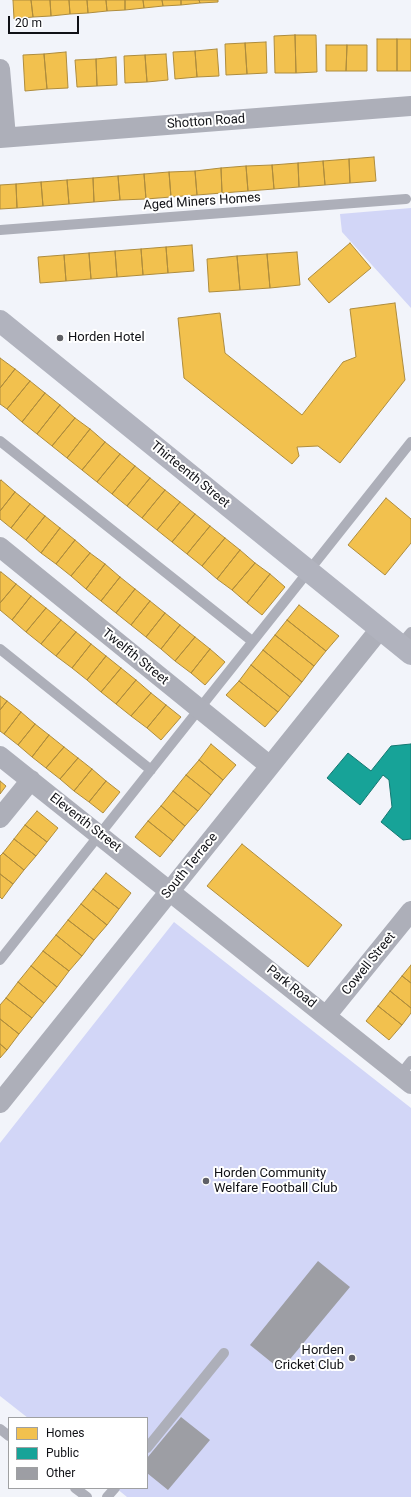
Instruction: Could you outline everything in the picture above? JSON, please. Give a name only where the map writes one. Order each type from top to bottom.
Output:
[{"type":"main road","name":"Thirteenth Street","points":[[0,321],[380,629],[407,644]]},
{"type":"street","points":[[0,69],[3,137]]},
{"type":"street","name":"Shotton Road","points":[[3,137],[411,106]]},
{"type":"street","name":"Twelfth Street","points":[[0,548],[270,766]]},
{"type":"street","name":"South Terrace","points":[[0,1103],[380,629]]},
{"type":"street","name":"Eleventh Street","points":[[0,756],[170,891]]},
{"type":"street","points":[[0,818],[31,780]]},
{"type":"street","name":"Park Road","points":[[170,891],[326,1016],[407,1073]]},
{"type":"street","name":"Cowell Street","points":[[326,1016],[411,912]]},
{"type":"lane","name":"Aged Miners Homes","points":[[0,230],[406,199]]},
{"type":"lane","points":[[0,441],[252,641]]},
{"type":"lane","points":[[0,960],[411,442]]},
{"type":"lane","points":[[0,649],[151,770]]},
{"type":"lane","points":[[148,1447],[224,1353]]},
{"type":"lane","points":[[0,1429],[8,1435]]},
{"type":"lane","points":[[77,1489],[87,1497]]},
{"type":"lane","points":[[107,1497],[113,1489]]},
{"type":"shaded area","points":[[411,208],[411,308],[342,232],[340,214]]},
{"type":"shaded area","name":"Horden Community Welfare Football Club","points":[[174,922],[411,1108],[411,1497],[127,1497],[117,1489],[148,1489],[148,1417],[27,1417],[0,1396],[0,1143]]},
{"type":"building: Homes","points":[[13,0],[31,0],[33,17],[14,19]]},
{"type":"building: Homes","points":[[31,0],[50,0],[51,16],[33,17]]},
{"type":"building: Homes","points":[[50,0],[69,0],[70,14],[51,16]]},
{"type":"building: Homes","points":[[69,0],[87,0],[88,13],[70,14]]},
{"type":"building: Homes","points":[[87,0],[106,0],[107,11],[88,13]]},
{"type":"building: Homes","points":[[106,0],[125,0],[125,10],[107,11]]},
{"type":"building: Homes","points":[[125,0],[143,0],[144,8],[125,10]]},
{"type":"building: Homes","points":[[143,0],[162,0],[163,6],[144,8]]},
{"type":"building: Homes","points":[[162,0],[181,0],[181,5],[163,6]]},
{"type":"building: Homes","points":[[181,0],[199,0],[200,3],[181,5]]},
{"type":"building: Homes","points":[[199,0],[218,0],[218,2],[200,3]]},
{"type":"building: Homes","points":[[295,35],[296,73],[275,73],[274,36]]},
{"type":"building: Homes","points":[[295,35],[316,35],[317,72],[296,73]]},
{"type":"building: Homes","points":[[377,39],[397,39],[397,71],[377,71]]},
{"type":"building: Homes","points":[[397,39],[411,39],[411,71],[397,71]]},
{"type":"building: Homes","points":[[266,42],[267,73],[247,74],[245,43]]},
{"type":"building: Homes","points":[[245,43],[247,74],[226,75],[225,44]]},
{"type":"building: Homes","points":[[326,45],[347,45],[346,71],[326,71]]},
{"type":"building: Homes","points":[[347,45],[367,45],[367,71],[346,71]]},
{"type":"building: Homes","points":[[217,49],[219,76],[197,77],[195,51]]},
{"type":"building: Homes","points":[[195,51],[197,77],[175,79],[173,52]]},
{"type":"building: Homes","points":[[66,52],[68,88],[47,89],[44,54]]},
{"type":"building: Homes","points":[[44,54],[47,89],[25,91],[23,55]]},
{"type":"building: Homes","points":[[166,54],[168,80],[147,82],[145,55]]},
{"type":"building: Homes","points":[[145,55],[147,82],[125,83],[124,56]]},
{"type":"building: Homes","points":[[116,57],[117,85],[97,86],[96,59]]},
{"type":"building: Homes","points":[[96,59],[97,86],[77,87],[75,60]]},
{"type":"building: Homes","points":[[374,157],[376,181],[350,183],[349,159]]},
{"type":"building: Homes","points":[[349,159],[350,183],[325,185],[323,161]]},
{"type":"building: Homes","points":[[323,161],[325,185],[299,187],[298,163]]},
{"type":"building: Homes","points":[[298,163],[299,187],[274,189],[272,165]]},
{"type":"building: Homes","points":[[272,165],[274,189],[248,191],[246,166]]},
{"type":"building: Homes","points":[[246,166],[248,191],[222,193],[221,168]]},
{"type":"building: Homes","points":[[221,168],[222,193],[197,195],[195,171]]},
{"type":"building: Homes","points":[[195,171],[197,195],[171,197],[169,172]]},
{"type":"building: Homes","points":[[169,172],[171,197],[146,199],[144,174]]},
{"type":"building: Homes","points":[[144,174],[146,199],[120,200],[118,176]]},
{"type":"building: Homes","points":[[118,176],[120,200],[94,202],[93,178]]},
{"type":"building: Homes","points":[[93,178],[94,202],[69,204],[67,180]]},
{"type":"building: Homes","points":[[67,180],[69,204],[43,206],[41,182]]},
{"type":"building: Homes","points":[[41,182],[43,206],[17,208],[16,184]]},
{"type":"building: Homes","points":[[16,184],[17,208],[0,209],[0,185]]},
{"type":"building: Homes","points":[[350,243],[371,268],[329,303],[308,279]]},
{"type":"building: Homes","points":[[192,245],[194,271],[168,273],[166,247]]},
{"type":"building: Homes","points":[[166,247],[168,273],[143,275],[141,249]]},
{"type":"building: Homes","points":[[141,249],[143,275],[117,277],[115,251]]},
{"type":"building: Homes","points":[[115,251],[117,277],[91,279],[89,253]]},
{"type":"building: Homes","points":[[297,252],[300,285],[270,288],[267,254]]},
{"type":"building: Homes","points":[[89,253],[91,279],[66,281],[64,255]]},
{"type":"building: Homes","points":[[267,254],[270,288],[240,290],[237,256]]},
{"type":"building: Homes","points":[[64,255],[66,281],[40,283],[38,257]]},
{"type":"building: Homes","points":[[237,256],[240,290],[209,292],[207,259]]},
{"type":"building: Homes","points":[[395,303],[405,380],[340,463],[318,446],[297,447],[299,456],[292,464],[184,378],[178,318],[220,313],[225,353],[302,415],[343,362],[356,357],[350,309]]},
{"type":"building: Homes","points":[[0,358],[15,369],[0,388]]},
{"type":"building: Homes","points":[[15,369],[30,381],[7,409],[0,404],[0,388]]},
{"type":"building: Homes","points":[[30,381],[45,393],[22,422],[7,409]]},
{"type":"building: Homes","points":[[45,393],[60,405],[37,434],[22,422]]},
{"type":"building: Homes","points":[[60,405],[75,418],[52,446],[37,434]]},
{"type":"building: Homes","points":[[75,418],[90,429],[67,458],[52,446]]},
{"type":"building: Homes","points":[[90,429],[105,442],[82,470],[67,458]]},
{"type":"building: Homes","points":[[105,442],[120,454],[97,482],[82,470]]},
{"type":"building: Homes","points":[[120,454],[135,466],[112,494],[97,482]]},
{"type":"building: Homes","points":[[135,466],[150,478],[127,506],[112,494]]},
{"type":"building: Homes","points":[[150,478],[165,490],[142,518],[127,506]]},
{"type":"building: Homes","points":[[1,480],[15,492],[0,511],[0,481]]},
{"type":"building: Homes","points":[[165,490],[180,502],[157,530],[142,518]]},
{"type":"building: Homes","points":[[15,492],[30,504],[11,528],[0,519],[0,511]]},
{"type":"building: Homes","points":[[386,498],[411,519],[411,543],[385,575],[348,545]]},
{"type":"building: Homes","points":[[180,502],[195,514],[172,542],[157,530]]},
{"type":"building: Homes","points":[[30,504],[45,516],[26,540],[11,528]]},
{"type":"building: Homes","points":[[195,514],[210,526],[187,554],[172,542]]},
{"type":"building: Homes","points":[[45,516],[60,528],[41,553],[26,540]]},
{"type":"building: Homes","points":[[210,526],[225,538],[202,566],[187,554]]},
{"type":"building: Homes","points":[[60,528],[75,540],[56,564],[41,553]]},
{"type":"building: Homes","points":[[225,538],[240,550],[217,579],[202,566]]},
{"type":"building: Homes","points":[[75,540],[90,553],[71,576],[56,564]]},
{"type":"building: Homes","points":[[240,550],[255,563],[232,590],[217,579]]},
{"type":"building: Homes","points":[[90,553],[105,564],[86,589],[71,576]]},
{"type":"building: Homes","points":[[255,563],[270,574],[247,603],[232,590]]},
{"type":"building: Homes","points":[[105,564],[120,577],[101,601],[86,589]]},
{"type":"building: Homes","points":[[0,572],[16,584],[0,603]]},
{"type":"building: Homes","points":[[270,574],[285,587],[262,615],[247,603]]},
{"type":"building: Homes","points":[[120,577],[135,589],[116,613],[101,601]]},
{"type":"building: Homes","points":[[16,584],[31,596],[12,620],[0,610],[0,603]]},
{"type":"building: Homes","points":[[135,589],[150,601],[131,625],[116,613]]},
{"type":"building: Homes","points":[[31,596],[46,608],[26,632],[12,620]]},
{"type":"building: Homes","points":[[150,601],[165,613],[146,637],[131,625]]},
{"type":"building: Homes","points":[[299,605],[339,636],[326,651],[287,620]]},
{"type":"building: Homes","points":[[46,608],[61,620],[41,644],[26,632]]},
{"type":"building: Homes","points":[[165,613],[180,625],[161,649],[146,637]]},
{"type":"building: Homes","points":[[61,620],[76,632],[56,656],[41,644]]},
{"type":"building: Homes","points":[[287,620],[326,651],[314,666],[275,635]]},
{"type":"building: Homes","points":[[180,625],[195,637],[175,661],[161,649]]},
{"type":"building: Homes","points":[[76,632],[91,644],[72,668],[56,656]]},
{"type":"building: Homes","points":[[275,635],[314,666],[302,682],[263,650]]},
{"type":"building: Homes","points":[[195,637],[210,649],[191,673],[175,661]]},
{"type":"building: Homes","points":[[91,644],[106,656],[87,680],[72,668]]},
{"type":"building: Homes","points":[[210,649],[225,662],[205,685],[191,673]]},
{"type":"building: Homes","points":[[263,650],[302,682],[290,697],[251,665]]},
{"type":"building: Homes","points":[[106,656],[121,668],[101,692],[87,680]]},
{"type":"building: Homes","points":[[251,665],[290,697],[278,712],[239,681]]},
{"type":"building: Homes","points":[[121,668],[136,680],[116,704],[101,692]]},
{"type":"building: Homes","points":[[136,680],[151,693],[131,716],[116,704]]},
{"type":"building: Homes","points":[[239,681],[278,712],[265,727],[226,695]]},
{"type":"building: Homes","points":[[151,693],[166,705],[147,728],[131,716]]},
{"type":"building: Homes","points":[[0,696],[7,701],[0,710]]},
{"type":"building: Homes","points":[[7,701],[21,712],[4,734],[0,731],[0,710]]},
{"type":"building: Homes","points":[[166,705],[181,717],[161,740],[147,728]]},
{"type":"building: Homes","points":[[21,712],[35,724],[18,745],[4,734]]},
{"type":"building: Homes","points":[[35,724],[49,735],[32,757],[18,745]]},
{"type":"building: Homes","points":[[49,735],[64,747],[46,768],[32,757]]},
{"type":"building: Homes","points":[[211,744],[236,765],[223,780],[199,760]]},
{"type":"building: Homes","points":[[64,747],[78,758],[60,779],[46,768]]},
{"type":"building: Homes","points":[[78,758],[92,769],[74,791],[60,779]]},
{"type":"building: Homes","points":[[199,760],[223,780],[211,795],[186,775]]},
{"type":"building: Homes","points":[[92,769],[106,781],[89,802],[74,791]]},
{"type":"building: Homes","points":[[186,775],[211,795],[198,811],[173,791]]},
{"type":"building: Homes","points":[[0,781],[6,786],[0,794]]},
{"type":"building: Homes","points":[[106,781],[120,792],[103,813],[89,802]]},
{"type":"building: Homes","points":[[173,791],[198,811],[185,826],[161,806]]},
{"type":"building: Homes","points":[[161,806],[185,826],[173,841],[148,821]]},
{"type":"building: Homes","points":[[37,811],[58,828],[47,842],[25,825]]},
{"type":"building: Homes","points":[[148,821],[173,841],[160,857],[135,837]]},
{"type":"building: Homes","points":[[25,825],[47,842],[36,856],[14,839]]},
{"type":"building: Homes","points":[[14,839],[36,856],[24,870],[3,853]]},
{"type":"building: Homes","points":[[242,844],[342,925],[308,967],[207,886]]},
{"type":"building: Homes","points":[[3,853],[24,870],[13,884],[0,874],[0,856]]},
{"type":"building: Homes","points":[[106,873],[131,893],[119,909],[93,889]]},
{"type":"building: Homes","points":[[0,874],[13,884],[2,899],[0,897]]},
{"type":"building: Homes","points":[[93,889],[119,909],[107,925],[81,904]]},
{"type":"building: Homes","points":[[81,904],[107,925],[94,940],[68,920]]},
{"type":"building: Homes","points":[[68,920],[94,940],[82,956],[56,935]]},
{"type":"building: Homes","points":[[56,935],[82,956],[69,971],[43,951]]},
{"type":"building: Homes","points":[[43,951],[69,971],[57,987],[31,966]]},
{"type":"building: Homes","points":[[411,965],[411,983],[402,976]]},
{"type":"building: Homes","points":[[31,966],[57,987],[44,1003],[18,982]]},
{"type":"building: Homes","points":[[402,976],[411,983],[411,1008],[390,991]]},
{"type":"building: Homes","points":[[18,982],[44,1003],[32,1018],[6,998]]},
{"type":"building: Homes","points":[[390,991],[411,1008],[411,1013],[402,1025],[378,1006]]},
{"type":"building: Homes","points":[[6,998],[32,1018],[19,1034],[0,1019],[0,1005]]},
{"type":"building: Homes","points":[[378,1006],[402,1025],[389,1040],[366,1021]]},
{"type":"building: Homes","points":[[0,1019],[19,1034],[7,1050],[0,1044]]},
{"type":"building: Homes","points":[[0,1044],[7,1050],[0,1058]]},
{"type":"building: Public","points":[[411,744],[411,839],[403,840],[381,822],[392,807],[389,780],[383,775],[360,805],[327,778],[348,753],[371,771],[391,746]]},
{"type":"building: Other","points":[[318,1261],[350,1287],[281,1370],[250,1345]]},
{"type":"building: Other","points":[[181,1417],[210,1440],[168,1490],[148,1474],[148,1457]]},
{"type":"place","name":"Horden Hotel","points":[[60,338]]},
{"type":"place","name":"Horden Community Welfare Football Club","points":[[206,1181]]},
{"type":"place","name":"Horden Cricket Club","points":[[352,1358]]}]
